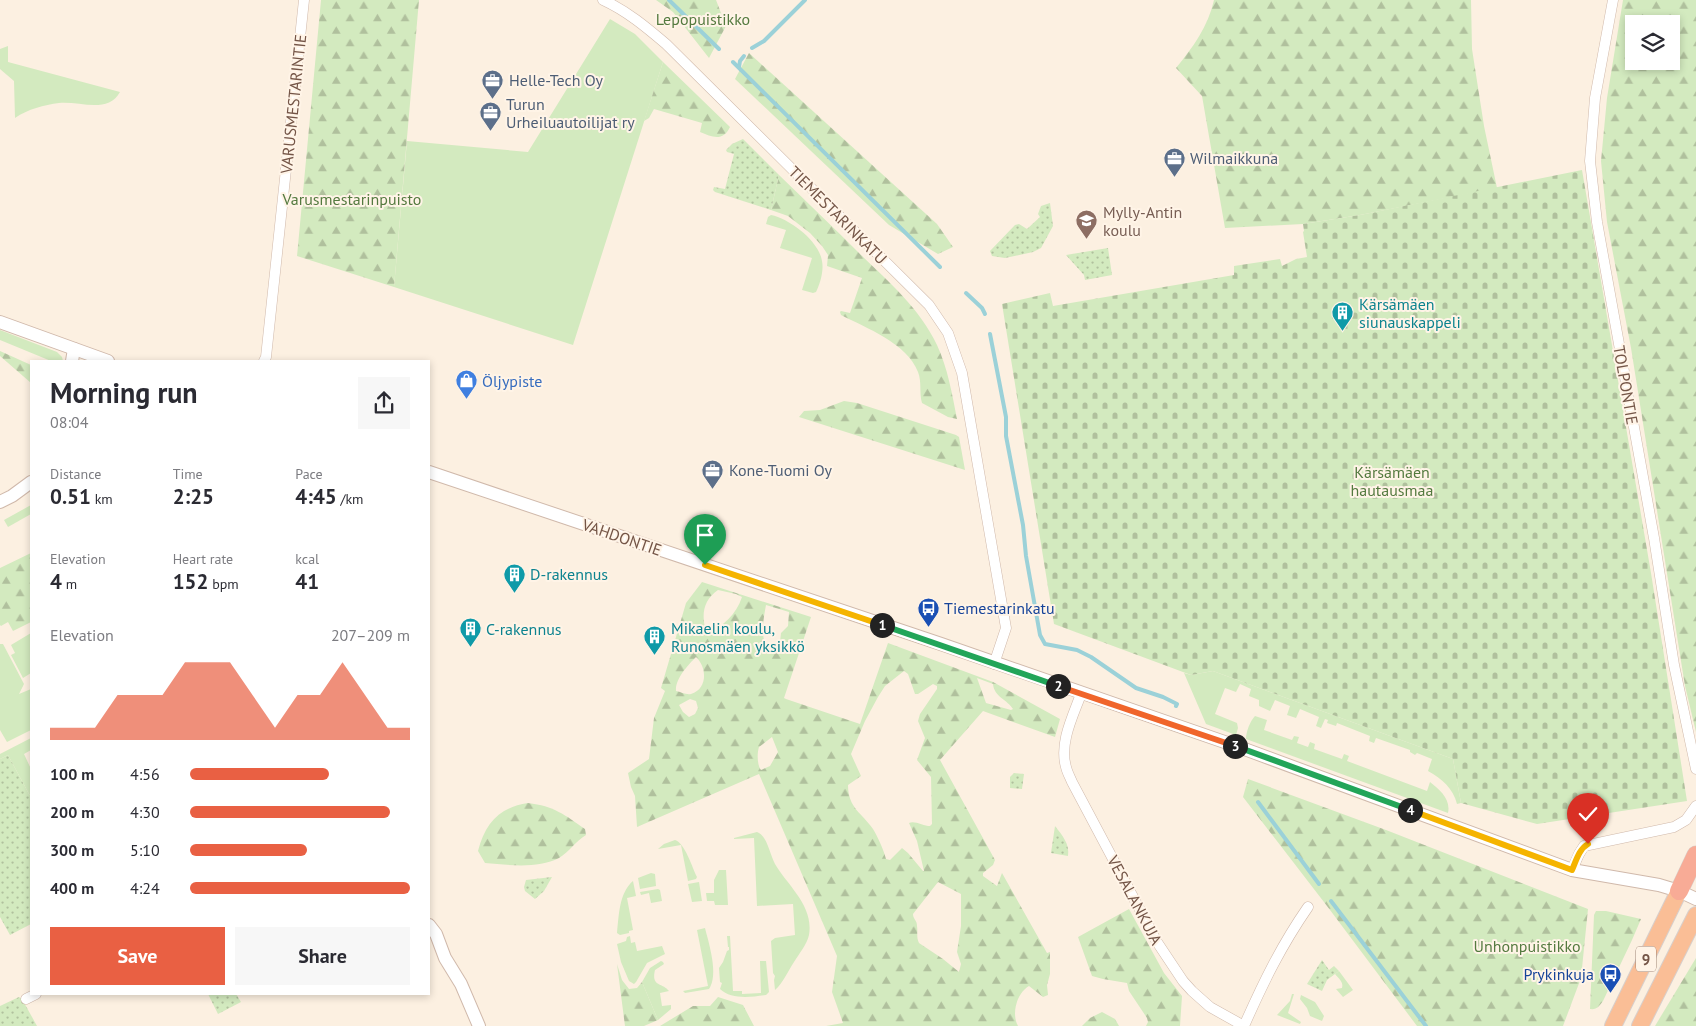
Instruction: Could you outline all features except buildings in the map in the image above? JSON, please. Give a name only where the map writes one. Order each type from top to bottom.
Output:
[{"type":"highway","name":"9","points":[[1612,1026],[1696,856]]},
{"type":"highway","name":"9","points":[[1640,1026],[1696,915]]},
{"type":"street","name":"VARUSMESTARINTIE","points":[[266,360],[304,0]]},
{"type":"street","name":"TIEMESTARINKATU","points":[[603,0],[630,14],[666,44],[929,305],[948,333],[962,373],[1006,628],[994,664]]},
{"type":"street","name":"TOLPONTIE","points":[[1614,0],[1595,98],[1590,161],[1597,222],[1654,538],[1674,665],[1696,769]]},
{"type":"street","points":[[0,322],[73,355],[102,360]]},
{"type":"street","name":"VAHDONTIE","points":[[430,472],[941,644],[994,664],[1239,747],[1572,870],[1652,884],[1679,891],[1696,899]]},
{"type":"street","points":[[0,502],[30,483]]},
{"type":"street","name":"VESALANKUJA","points":[[1081,694],[1069,726],[1065,746],[1065,766],[1072,782],[1157,942],[1183,981],[1210,1006],[1244,1026]]},
{"type":"street","points":[[1572,870],[1584,846],[1674,827],[1686,820],[1696,806]]},
{"type":"street","points":[[1244,1026],[1282,947],[1308,907]]},
{"type":"street","points":[[430,926],[436,934],[445,958],[461,984],[479,1026]]},
{"type":"street","points":[[430,944],[445,958]]},
{"type":"street","points":[[26,999],[34,995]]},
{"type":"green space","name":"Varusmestarinpuisto","points":[[321,0],[419,0],[394,287],[297,256]]},
{"type":"green space","name":"Lepopuistikko","points":[[656,0],[716,0],[726,26],[709,58],[673,12]]},
{"type":"green space","points":[[1214,0],[1471,0],[1472,49],[1484,126],[1497,188],[1360,215],[1303,224],[1225,228],[1202,96],[1176,68],[1199,36],[1208,19]]},
{"type":"green space","points":[[1623,0],[1696,0],[1696,732],[1685,686],[1631,348],[1607,222],[1601,161],[1607,98]]},
{"type":"green space","points":[[610,19],[635,34],[663,62],[573,345],[394,287],[407,141],[528,152]]},
{"type":"green space","points":[[8,46],[8,62],[120,92],[115,99],[101,105],[59,103],[42,106],[15,118],[14,81],[0,69],[0,49]]},
{"type":"green space","points":[[749,53],[937,224],[953,247],[938,254],[889,225],[735,79]]},
{"type":"green space","points":[[663,62],[730,127],[724,135],[717,137],[700,132],[702,123],[654,109],[649,118],[644,121]]},
{"type":"green space","points":[[743,139],[779,175],[771,210],[713,190],[714,187],[725,189],[734,154],[726,150],[732,144]]},
{"type":"green space","name":"Kärsämäen hautausmaa","points":[[1582,170],[1651,573],[1687,801],[1537,824],[1461,803],[1453,759],[1213,671],[1191,675],[1054,624],[1002,304],[1050,293],[1053,306],[1234,275],[1234,266],[1280,259],[1282,266],[1296,259],[1307,257],[1303,224],[1360,215]]},
{"type":"green space","points":[[779,175],[893,286],[922,320],[937,345],[944,363],[957,419],[948,417],[922,403],[918,372],[913,362],[905,353],[885,338],[841,315],[841,311],[850,313],[862,278],[827,266],[828,255],[810,233],[788,216],[771,210]]},
{"type":"green space","points":[[1050,203],[1053,226],[1041,248],[1033,252],[1005,258],[992,256],[990,251],[1015,225],[1019,224],[1027,229],[1040,217],[1038,214],[1041,206]]},
{"type":"green space","points":[[771,215],[787,221],[803,232],[820,253],[822,269],[816,292],[802,290],[812,258],[780,248],[786,230],[766,224],[768,217]]},
{"type":"green space","points":[[1108,248],[1112,275],[1085,280],[1084,275],[1066,255]]},
{"type":"green space","points":[[0,330],[57,352],[63,360],[49,360],[0,340]]},
{"type":"green space","points":[[0,351],[30,365],[30,382],[0,356]]},
{"type":"green space","points":[[844,401],[857,403],[956,435],[959,437],[965,470],[799,417],[804,411],[820,410]]},
{"type":"green space","points":[[30,506],[30,515],[8,527],[4,520]]},
{"type":"green space","points":[[30,553],[30,622],[13,631],[8,622],[0,625],[0,568]]},
{"type":"green space","points":[[702,582],[811,617],[784,698],[860,724],[888,643],[993,682],[1060,719],[1055,737],[983,711],[940,760],[995,860],[993,865],[983,873],[983,876],[997,886],[1002,873],[1047,953],[1050,952],[1048,995],[1043,997],[1029,986],[1021,993],[1015,1009],[1018,1026],[826,1026],[843,1023],[832,992],[837,956],[759,774],[637,827],[635,796],[628,773],[649,759],[654,718],[665,691],[661,688],[686,603]],"holes":[[[718,590],[742,597],[728,619],[707,634],[704,610],[709,599]],[[766,605],[789,612],[788,626],[781,633],[780,642],[769,648],[766,645],[763,634]],[[696,657],[700,661],[704,677],[703,683],[697,691],[685,694],[676,691],[676,686],[689,664]],[[904,671],[908,674],[915,694],[933,684],[937,686],[937,689],[920,714],[918,721],[925,738],[917,760],[931,777],[932,824],[930,826],[914,822],[909,823],[917,841],[924,871],[902,848],[890,860],[886,859],[875,832],[856,810],[850,799],[848,785],[861,776],[851,754],[885,686]],[[977,678],[993,684],[998,695],[1011,706],[1013,709],[986,703]],[[690,699],[696,701],[698,708],[695,714],[689,717],[679,705]],[[772,737],[778,752],[770,766],[761,770],[758,756],[759,747]],[[938,882],[961,894],[961,926],[957,952],[961,964],[959,972],[919,943],[917,924],[913,916]]]},
{"type":"green space","points":[[30,634],[30,674],[23,678],[11,655],[15,653],[11,645]]},
{"type":"green space","points":[[0,644],[3,644],[24,684],[19,694],[30,689],[30,730],[7,742],[0,730]]},
{"type":"green space","points":[[1213,671],[1453,759],[1461,803],[1457,804],[1453,793],[1446,784],[1428,771],[1432,759],[1417,753],[1415,755],[1410,750],[1376,738],[1374,743],[1369,741],[1370,736],[1337,723],[1336,726],[1327,723],[1328,720],[1325,719],[1321,728],[1316,726],[1319,717],[1300,709],[1296,718],[1287,715],[1290,706],[1275,700],[1270,711],[1259,706],[1259,700],[1249,696],[1251,689],[1240,684],[1236,692],[1225,688],[1215,714],[1237,723],[1236,735],[1206,724],[1184,673],[1191,675]]},
{"type":"green space","points":[[1255,716],[1267,720],[1264,730],[1292,740],[1294,736],[1299,737],[1297,743],[1308,747],[1310,742],[1315,744],[1314,749],[1342,759],[1344,754],[1349,756],[1347,761],[1427,791],[1430,782],[1446,799],[1448,813],[1246,739],[1251,721]]},
{"type":"green space","points":[[30,739],[30,751],[24,754],[30,767],[30,795],[8,755],[0,759],[0,754]]},
{"type":"green space","points":[[8,755],[30,795],[30,925],[10,935],[0,917],[0,759]]},
{"type":"green space","points":[[1014,773],[1024,774],[1022,789],[1010,788],[1010,777]]},
{"type":"green space","name":"Unhonpuistikko","points":[[1248,779],[1386,830],[1588,909],[1581,978],[1563,1026],[1417,1026],[1243,797]]},
{"type":"green space","points":[[528,803],[545,806],[559,812],[585,829],[586,835],[563,856],[542,864],[503,865],[485,863],[478,851],[485,832],[495,818],[509,808]]},
{"type":"green space","points":[[1055,826],[1067,844],[1068,856],[1051,853]]},
{"type":"green space","points":[[757,832],[763,837],[780,872],[799,897],[808,915],[810,925],[805,945],[775,990],[771,941],[775,938],[795,935],[793,904],[757,906],[754,838],[734,838]]},
{"type":"green space","points":[[675,840],[679,842],[685,850],[697,877],[696,879],[688,881],[681,845],[658,849],[664,844]]},
{"type":"green space","points":[[719,870],[726,870],[728,905],[715,905],[714,901],[707,901],[706,893],[714,893],[714,880]]},
{"type":"green space","points":[[651,873],[655,874],[656,886],[640,889],[638,878]]},
{"type":"green space","points":[[552,877],[544,891],[535,899],[525,891],[526,880]]},
{"type":"green space","points":[[633,881],[636,896],[627,898],[633,930],[620,935],[617,933],[620,905],[628,886]]},
{"type":"green space","points":[[699,882],[702,901],[692,902],[688,884]]},
{"type":"green space","points":[[660,890],[662,901],[651,903],[649,893],[641,895],[640,892]]},
{"type":"green space","points":[[1129,909],[1164,973],[1182,996],[1180,1026],[1146,1026],[1147,1018],[1129,991],[1127,983],[1092,976],[1078,937]]},
{"type":"green space","points":[[1596,911],[1606,911],[1641,919],[1603,1001],[1598,1007],[1590,1009],[1594,915]]},
{"type":"green space","points":[[705,928],[711,951],[712,983],[709,989],[685,993],[683,991],[708,986],[697,930]]},
{"type":"green space","points":[[630,936],[631,943],[635,942],[637,951],[662,946],[665,954],[647,963],[634,984],[629,981],[621,962],[617,944],[626,941],[627,937]]},
{"type":"green space","points":[[727,936],[730,936],[733,991],[742,991],[742,994],[761,993],[760,961],[766,961],[769,992],[766,995],[736,996],[720,989],[722,983],[720,982],[719,968],[729,950]]},
{"type":"green space","points":[[1696,958],[1696,1026],[1655,1026]]},
{"type":"green space","points":[[1322,960],[1329,970],[1334,966],[1339,971],[1327,980],[1322,991],[1307,984]]},
{"type":"green space","points":[[661,961],[664,964],[655,970],[654,975],[656,982],[669,991],[660,993],[662,1006],[671,1005],[671,1009],[658,1020],[642,982],[650,968]]},
{"type":"green space","points":[[617,964],[622,980],[629,989],[637,988],[642,982],[658,1020],[644,1026],[625,1026]]},
{"type":"green space","points":[[1339,971],[1353,990],[1343,997],[1336,989],[1342,988],[1340,980],[1335,974]]},
{"type":"green space","points":[[1292,994],[1294,994],[1288,1013],[1301,1022],[1300,1024],[1277,1015],[1290,1001]]},
{"type":"green space","points":[[208,995],[237,995],[241,1002],[218,1014]]},
{"type":"green space","points":[[1301,995],[1315,1002],[1324,1016],[1322,1021],[1310,1016],[1300,999]]},
{"type":"green space","points":[[19,997],[37,1026],[0,1026],[0,1006]]},
{"type":"green space","points":[[718,997],[743,1005],[754,1026],[660,1026],[693,1006],[710,1006]]},
{"type":"green space","points":[[1102,1012],[1115,1019],[1119,1026],[1082,1026],[1090,1018]]},
{"type":"waterway","points":[[669,0],[719,49]]},
{"type":"waterway","points":[[752,48],[764,41],[805,0]]},
{"type":"waterway","points":[[739,67],[740,61],[744,56]]},
{"type":"waterway","points":[[733,62],[940,267]]},
{"type":"waterway","points":[[966,293],[982,308],[985,314]]},
{"type":"waterway","points":[[990,334],[1006,417],[1006,436],[1023,525],[1026,556],[1040,635],[1045,644],[1077,650],[1091,657],[1136,688],[1163,697],[1177,704],[1176,706]]},
{"type":"waterway","points":[[1258,802],[1319,884]]},
{"type":"waterway","points":[[1331,901],[1426,1026]]},
{"type":"place","name":"Helle-Tech Oy","points":[[493,99]]},
{"type":"place","name":"Turun Urheiluautoilijat ry","points":[[490,132]]},
{"type":"place","name":"Wilmaikkuna","points":[[1174,177]]},
{"type":"place","name":"Mylly-Antin koulu","points":[[1087,240]]},
{"type":"place","name":"Kärsämäen siunauskappeli","points":[[1343,332]]},
{"type":"place","name":"Öljypiste","points":[[466,400]]},
{"type":"place","name":"Kone-Tuomi Oy","points":[[713,489]]},
{"type":"place","name":"D-rakennus","points":[[514,593]]},
{"type":"place","name":"Tiemestarinkatu","points":[[928,627]]},
{"type":"place","name":"C-rakennus","points":[[470,648]]},
{"type":"place","name":"Mikaelin koulu, Runosmäen yksikkö","points":[[655,656]]},
{"type":"place","name":"Prykinkuja","points":[[1610,993]]},
{"type":"route","points":[[705,565],[1239,747],[1572,870],[1579,854],[1584,846],[1588,844]]}]
